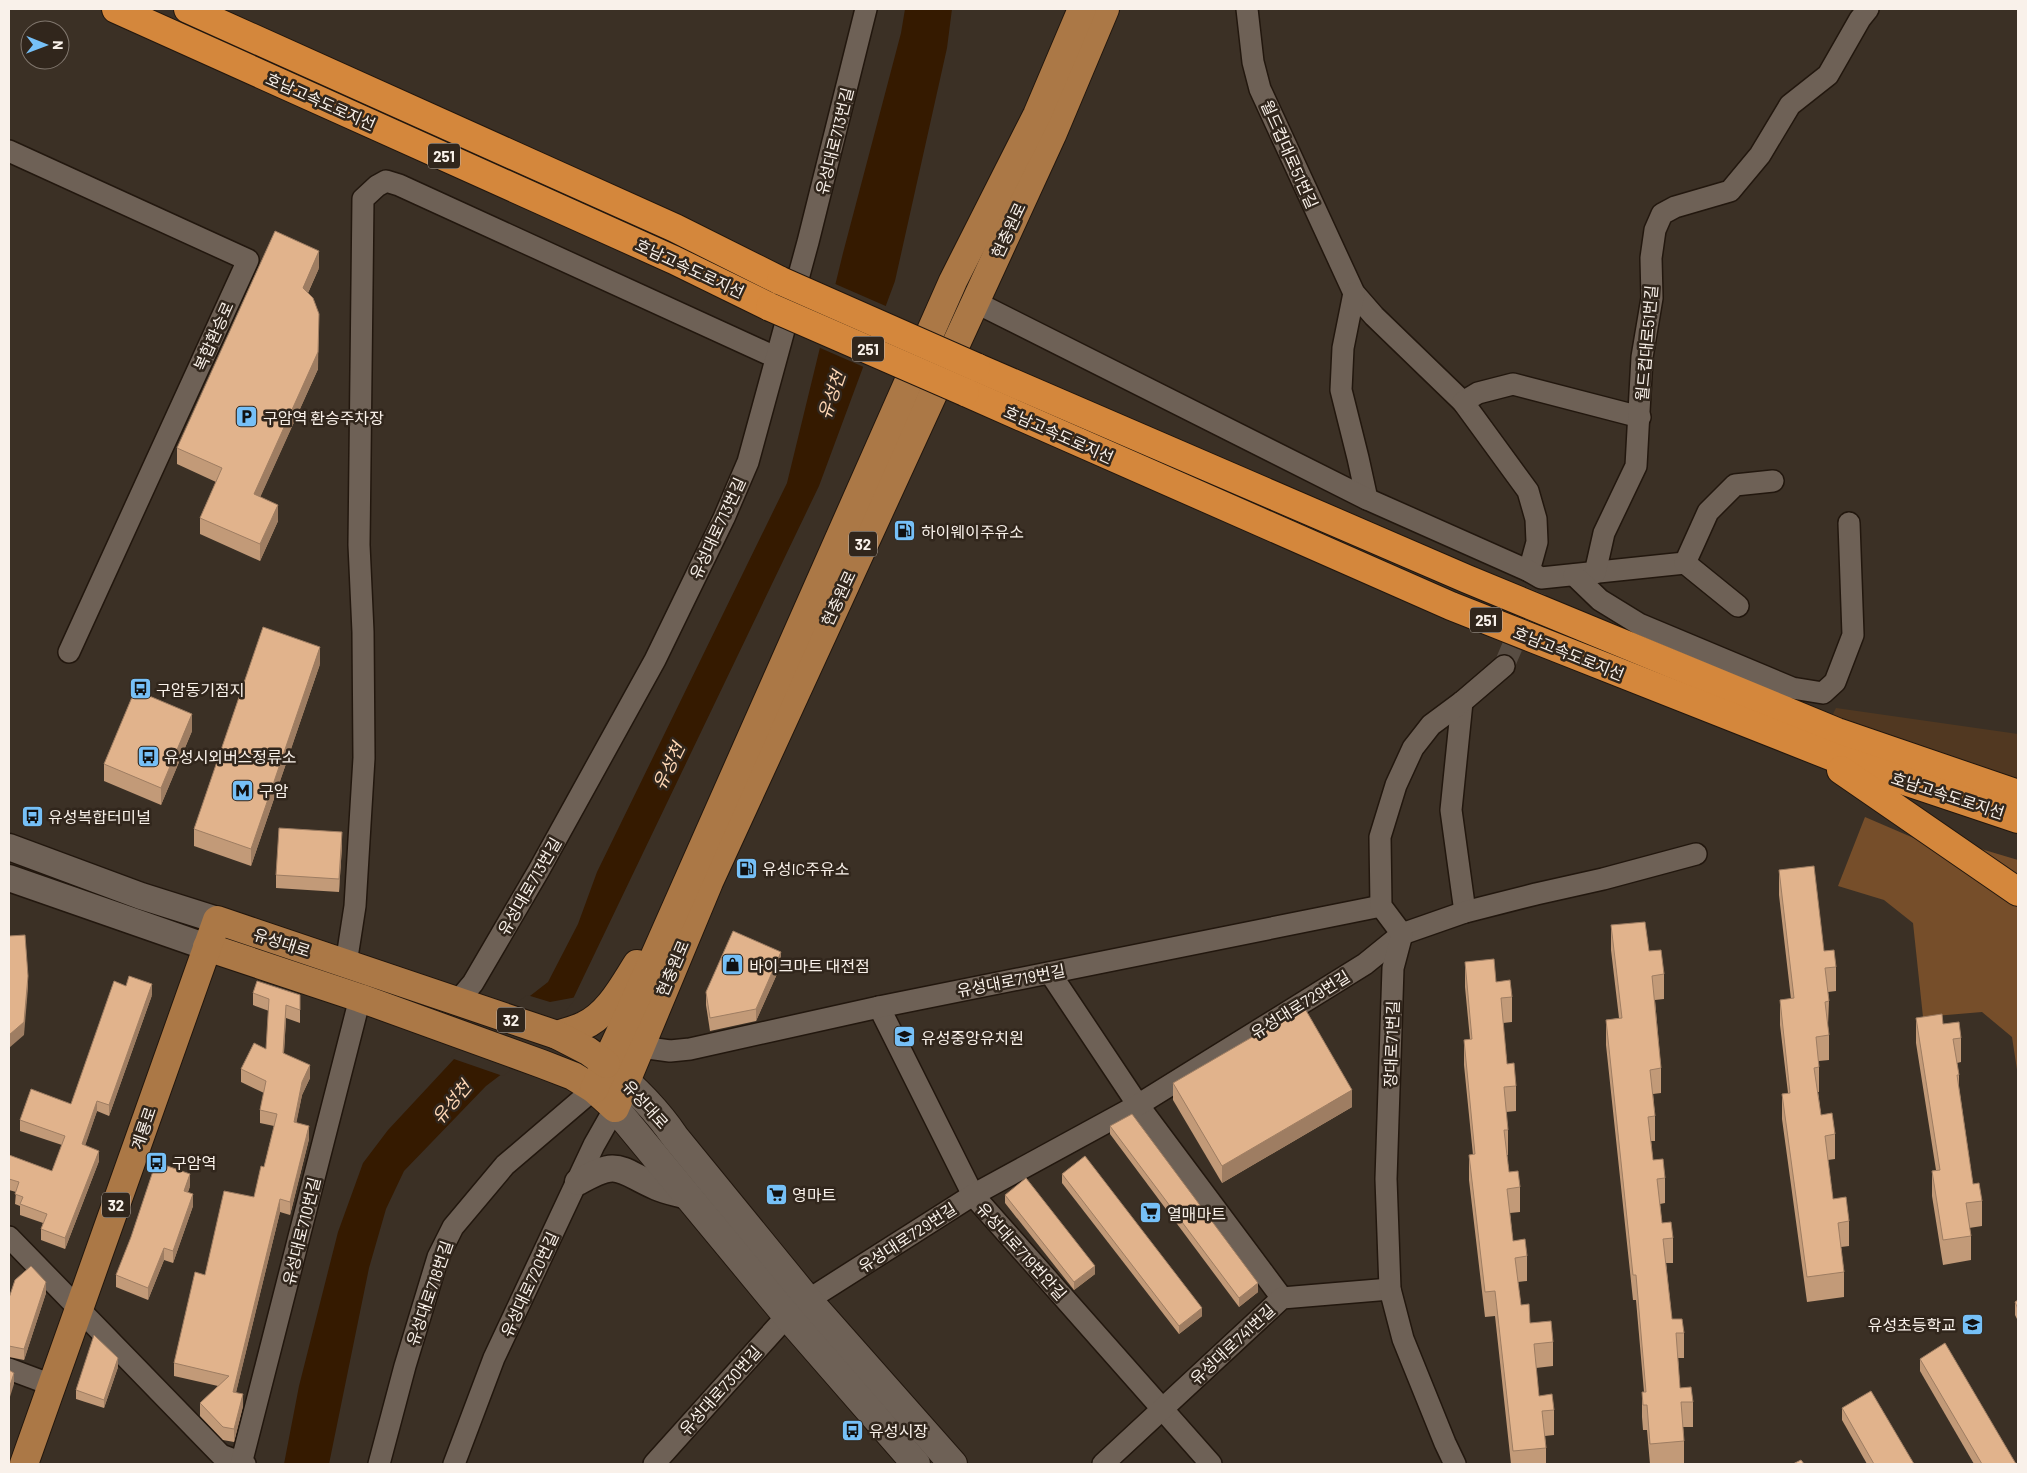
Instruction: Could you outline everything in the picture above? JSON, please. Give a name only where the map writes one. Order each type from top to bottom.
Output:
[{"type":"highway","name":"호남고속도로지선","points":[[116,9],[674,260],[770,306],[1451,606],[1806,747],[2018,819]]},
{"type":"highway","name":"호남고속도로지선","points":[[188,9],[675,228],[781,281],[1467,579],[1819,725],[2018,794]]},
{"type":"highway","points":[[1806,747],[2018,892]]},
{"type":"main road","name":"현충원로","points":[[691,874],[953,281],[1037,115],[1082,9]]},
{"type":"main road","name":"현충원로","points":[[615,1108],[709,882],[1052,134],[1105,9]]},
{"type":"main road","points":[[557,1035],[584,1026],[603,1012],[621,990],[691,874]]},
{"type":"main road","points":[[594,1089],[691,874]]},
{"type":"main road","name":"유성대로","points":[[217,920],[557,1035],[588,1051],[606,1064],[660,1114],[797,1308],[916,1464]]},
{"type":"main road","name":"32","points":[[207,947],[217,920]]},
{"type":"main road","name":"유성대로","points":[[207,947],[445,1028],[573,1076],[594,1089],[615,1108],[687,1196],[953,1464]]},
{"type":"main road","name":"계룡로","points":[[24,1464],[207,947]]},
{"type":"street","name":"유성대로713번길","points":[[462,1003],[539,870],[654,660],[724,518],[748,462],[810,234],[866,9]]},
{"type":"street","name":"월드컵대로51번길","points":[[1247,9],[1252,62],[1260,89],[1354,293],[1374,316],[1463,402],[1528,491],[1536,519],[1535,580]]},
{"type":"street","name":"월드컵대로51번길","points":[[1584,574],[1636,466],[1642,357],[1652,298],[1651,258],[1655,230],[1662,214],[1675,207],[1730,190],[1760,155],[1790,105],[1828,76],[1860,19],[1868,9]]},
{"type":"street","name":"복합환승로","points":[[9,150],[248,260],[69,652]]},
{"type":"street","points":[[346,964],[355,906],[364,758],[363,632],[359,545],[363,199],[376,186],[386,181],[399,185],[776,357]]},
{"type":"street","points":[[1354,293],[1342,348],[1340,390],[1367,499]]},
{"type":"street","points":[[975,302],[1367,499],[1535,580],[1684,563],[1738,606]]},
{"type":"street","name":"월드컵대로51번길","points":[[1463,402],[1478,393],[1513,384],[1640,417]]},
{"type":"street","points":[[1684,563],[1708,512],[1735,485],[1773,481]]},
{"type":"street","points":[[1584,574],[1600,600],[1639,624],[1792,688],[1823,693],[1836,682],[1853,634],[1849,523]]},
{"type":"street","points":[[1402,934],[1381,906],[1380,836],[1396,785],[1413,748],[1431,725],[1462,702],[1504,666]]},
{"type":"street","points":[[1462,702],[1451,810],[1465,912]]},
{"type":"street","name":"유성대로","points":[[9,847],[142,896],[217,920]]},
{"type":"street","name":"유성대로729번길","points":[[797,1308],[973,1195],[1138,1104],[1365,964],[1402,934],[1465,912],[1604,879],[1696,854]]},
{"type":"street","points":[[9,878],[207,947]]},
{"type":"street","name":"유성대로719번길","points":[[641,1047],[670,1051],[690,1049],[879,1007],[1381,906]]},
{"type":"street","name":"장대로71번길","points":[[1402,934],[1393,968],[1386,1179],[1390,1288],[1403,1339],[1456,1464]]},
{"type":"street","points":[[1050,972],[1138,1104],[1282,1298]]},
{"type":"street","name":"유성대로710번길","points":[[242,1464],[360,998]]},
{"type":"street","name":"유성대로719번안길","points":[[879,1007],[973,1195],[1211,1464]]},
{"type":"street","name":"유성대로718번길","points":[[379,1464],[405,1366],[438,1258],[453,1227],[505,1165],[594,1089]]},
{"type":"street","name":"유성대로720번길","points":[[454,1464],[494,1358],[594,1145],[615,1108]]},
{"type":"street","points":[[578,1182],[597,1171],[616,1168],[633,1174],[657,1187],[687,1196]]},
{"type":"street","points":[[9,1237],[222,1456],[242,1464]]},
{"type":"street","name":"유성대로741번길","points":[[1103,1464],[1282,1298],[1390,1288]]},
{"type":"street","name":"유성대로730번길","points":[[654,1464],[797,1308]]},
{"type":"street","points":[[9,1369],[52,1385]]},
{"type":"shaded area","points":[[1836,708],[2018,734],[2018,781],[1831,718]]},
{"type":"shaded area","points":[[1865,817],[1930,845],[2018,897],[2018,1076],[2012,1037],[1982,1012],[1923,1017],[1913,923],[1884,900],[1838,886]]},
{"type":"shaded area","points":[[1951,840],[2018,860],[2018,885]]},
{"type":"water","name":"유성천","points":[[905,9],[952,9],[947,48],[895,281],[819,486],[572,1001],[528,1054],[486,1086],[404,1171],[386,1209],[369,1268],[329,1464],[284,1464],[299,1386],[338,1232],[363,1163],[388,1130],[468,1044],[548,982],[578,924],[597,872],[787,483],[843,253],[901,33]]},
{"type":"pier","points":[[833,283],[888,307],[866,368],[818,347]]},
{"type":"pier","points":[[527,995],[550,1002],[577,997],[530,1056],[503,1076],[451,1058],[466,1042]]},
{"type":"building","name":"구암역 환승주차장","points":[[275,231],[319,251],[303,288],[313,298],[319,314],[318,352],[254,494],[278,505],[260,544],[200,518],[222,468],[177,448]]},
{"type":"building","name":"구암","points":[[263,627],[320,647],[251,849],[194,829]]},
{"type":"building","name":"유성시외버스정류소","points":[[135,690],[192,714],[161,788],[104,764]]},
{"type":"building","points":[[279,828],[342,832],[339,879],[276,875]]},
{"type":"building","points":[[1814,866],[1824,951],[1834,950],[1836,967],[1825,968],[1829,1001],[1825,1002],[1829,1035],[1816,1037],[1819,1067],[1814,1068],[1821,1115],[1832,1113],[1835,1134],[1825,1136],[1833,1199],[1846,1197],[1849,1221],[1838,1223],[1844,1272],[1807,1277],[1782,1094],[1790,1093],[1780,1000],[1794,998],[1779,870]]},
{"type":"building","points":[[1645,922],[1649,951],[1661,950],[1664,974],[1652,976],[1661,1068],[1650,1070],[1655,1116],[1648,1117],[1653,1160],[1663,1159],[1665,1178],[1657,1179],[1662,1223],[1671,1222],[1673,1238],[1663,1239],[1672,1319],[1682,1319],[1684,1333],[1676,1333],[1680,1388],[1691,1387],[1693,1402],[1681,1402],[1684,1441],[1650,1444],[1647,1405],[1643,1405],[1642,1392],[1646,1392],[1636,1275],[1633,1275],[1606,1020],[1622,1018],[1611,925]]},
{"type":"building","points":[[733,931],[781,952],[756,1009],[710,1018],[706,992]]},
{"type":"building","points":[[25,935],[28,976],[24,1022],[9,1035],[9,936]]},
{"type":"building","points":[[1494,959],[1496,982],[1510,980],[1512,997],[1501,998],[1507,1064],[1514,1063],[1516,1086],[1504,1087],[1508,1130],[1504,1130],[1509,1172],[1518,1171],[1520,1187],[1507,1189],[1513,1241],[1525,1239],[1527,1256],[1515,1258],[1521,1305],[1529,1304],[1530,1323],[1551,1321],[1553,1342],[1534,1344],[1539,1396],[1552,1394],[1554,1410],[1542,1411],[1546,1448],[1513,1451],[1495,1291],[1485,1292],[1469,1155],[1475,1154],[1464,1040],[1472,1039],[1465,962]]},
{"type":"building","points":[[129,976],[152,984],[109,1105],[97,1101],[82,1144],[99,1151],[65,1238],[41,1229],[47,1214],[20,1204],[23,1197],[15,1194],[19,1182],[9,1179],[9,1155],[52,1171],[65,1136],[20,1120],[31,1089],[71,1104],[114,981],[126,986]]},
{"type":"building","points":[[257,981],[300,995],[300,1010],[286,1005],[283,1053],[310,1065],[302,1082],[294,1122],[309,1126],[290,1202],[280,1199],[233,1392],[243,1394],[234,1429],[223,1427],[200,1403],[229,1376],[174,1363],[195,1272],[205,1275],[224,1191],[254,1197],[261,1166],[264,1167],[277,1114],[260,1110],[266,1081],[241,1069],[254,1043],[266,1049],[269,999],[253,993]]},
{"type":"building","points":[[1304,1007],[1352,1090],[1222,1166],[1173,1083]]},
{"type":"building","points":[[1942,1014],[1943,1024],[1959,1022],[1961,1038],[1953,1039],[1959,1075],[1957,1075],[1973,1184],[1979,1183],[1982,1201],[1966,1203],[1971,1236],[1943,1240],[1932,1171],[1940,1170],[1916,1018]]},
{"type":"building","points":[[1132,1114],[1258,1283],[1239,1298],[1110,1126]]},
{"type":"building","points":[[1085,1156],[1202,1308],[1179,1326],[1062,1174]]},
{"type":"building","points":[[156,1162],[190,1174],[184,1191],[193,1194],[173,1251],[164,1248],[148,1288],[116,1275]]},
{"type":"building","points":[[1026,1178],[1095,1266],[1074,1282],[1005,1195]]},
{"type":"building","points":[[31,1266],[46,1282],[24,1349],[9,1346],[9,1298],[15,1280]]},
{"type":"building","points":[[94,1335],[118,1358],[104,1400],[76,1390]]},
{"type":"building","points":[[1945,1343],[2016,1464],[1982,1464],[1920,1359]]},
{"type":"building","points":[[9,1370],[14,1373],[9,1389]]},
{"type":"building","points":[[1871,1391],[1914,1464],[1874,1464],[1842,1408]]},
{"type":"building","points":[[1801,1460],[1804,1464],[1793,1464]]},
{"type":"tunnel","points":[[1504,666],[1536,591]]},
{"type":"place","name":"구암역 환승주차장","points":[[247,417]]},
{"type":"place","name":"하이웨이주유소","points":[[905,531]]},
{"type":"place","name":"구암동기점지","points":[[140,689]]},
{"type":"place","name":"유성시외버스정류소","points":[[148,756]]},
{"type":"place","name":"구암","points":[[243,790]]},
{"type":"place","name":"유성복합터미널","points":[[32,816]]},
{"type":"place","name":"유성IC주유소","points":[[746,868]]},
{"type":"place","name":"바이크마트 대전점","points":[[733,965]]},
{"type":"place","name":"유성중앙유치원","points":[[905,1037]]},
{"type":"place","name":"구암역","points":[[156,1162]]},
{"type":"place","name":"영마트","points":[[776,1194]]},
{"type":"place","name":"열매마트","points":[[1151,1213]]},
{"type":"place","name":"유성초등학교","points":[[1972,1324]]},
{"type":"place","name":"유성시장","points":[[853,1430]]}]
